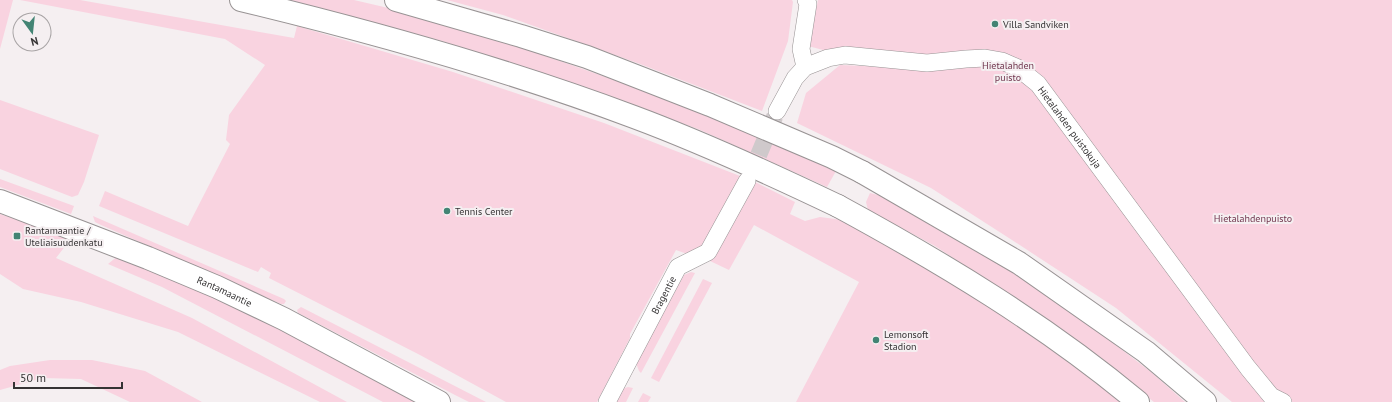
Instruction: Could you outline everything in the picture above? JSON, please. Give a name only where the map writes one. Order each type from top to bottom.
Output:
[{"type":"main road","points":[[241,0],[337,23],[454,56],[636,118],[743,161],[838,206],[922,253],[1017,312],[1085,361],[1138,402]]},
{"type":"main road","points":[[396,0],[521,36],[587,57],[710,105],[832,156],[1018,263],[1146,352],[1205,402]]},
{"type":"main road","name":"Rantamaantie","points":[[0,201],[148,258],[217,287],[284,320],[440,402]]},
{"type":"street","points":[[805,67],[801,49],[808,4],[806,0]]},
{"type":"street","name":"Hietalahden puistokuja","points":[[778,111],[794,78],[805,67],[828,58],[845,55],[927,63],[985,58],[1002,61],[1018,68],[1038,84],[1248,368],[1271,396],[1283,402]]},
{"type":"street","name":"Bragentie","points":[[607,402],[678,267],[708,252],[747,182]]},
{"type":"green space","points":[[0,0],[13,0],[0,49]]},
{"type":"green space","name":"Tennis Center","points":[[20,0],[80,0],[294,38],[297,26],[453,72],[604,123],[740,176],[732,191],[746,197],[753,181],[795,202],[790,214],[805,221],[820,217],[843,220],[907,254],[1000,312],[1090,376],[1123,402],[796,402],[859,282],[754,225],[729,270],[710,261],[737,214],[700,252],[693,256],[676,250],[630,334],[630,338],[597,402],[506,402],[420,355],[269,278],[271,273],[261,267],[258,272],[99,206],[105,191],[188,226],[230,144],[226,140],[229,115],[265,65],[225,39]]},
{"type":"green space","points":[[283,0],[354,0],[414,14],[537,53],[720,117],[836,171],[827,187],[698,129],[562,81],[442,41]]},
{"type":"green space","points":[[447,0],[792,0],[793,2],[788,41],[762,111],[640,64],[503,15]]},
{"type":"green space","name":"Hietalahdenpuisto","points":[[818,0],[1392,0],[1392,402],[1232,402],[1116,308],[931,188],[797,123],[806,93],[840,65],[887,67],[868,49],[827,51],[808,46]]},
{"type":"green space","points":[[0,100],[99,135],[84,182],[78,195],[72,197],[0,169]]},
{"type":"green space","points":[[0,179],[74,206],[71,214],[0,187]]},
{"type":"green space","points":[[870,193],[890,198],[1053,297],[1151,372],[1185,402],[1154,402],[1049,321],[935,246],[868,210],[866,202]]},
{"type":"green space","points":[[0,214],[69,237],[70,240],[56,258],[192,318],[347,402],[320,402],[178,332],[81,302],[23,289],[0,274]]},
{"type":"green space","points":[[93,216],[286,301],[284,304],[281,304],[101,225],[95,222]]},
{"type":"green space","points":[[119,255],[212,296],[279,329],[416,402],[383,402],[162,287],[108,264]]},
{"type":"green space","points":[[691,272],[695,273],[641,373],[636,363],[684,275]]},
{"type":"green space","points":[[703,279],[712,283],[659,382],[651,378]]},
{"type":"green space","points":[[301,307],[486,402],[469,402],[455,395],[298,313],[297,310]]},
{"type":"green space","points":[[50,360],[92,360],[145,371],[202,402],[130,402],[81,379],[43,378],[0,390],[0,370],[10,366]]},
{"type":"green space","points":[[628,387],[633,388],[626,402],[615,402],[622,389]]},
{"type":"green space","points":[[643,393],[651,397],[648,402],[638,402]]},
{"type":"tunnel","points":[[749,178],[777,111]]},
{"type":"place","name":"Villa Sandviken","points":[[995,24]]},
{"type":"place","name":"Tennis Center","points":[[447,211]]},
{"type":"place","name":"Rantamaantie / Uteliaisuudenkatu","points":[[17,236]]},
{"type":"place","name":"Lemonsoft Stadion","points":[[876,340]]},
{"type":"park label","name":"Hietalahden puisto","points":[[1008,70]]}]
